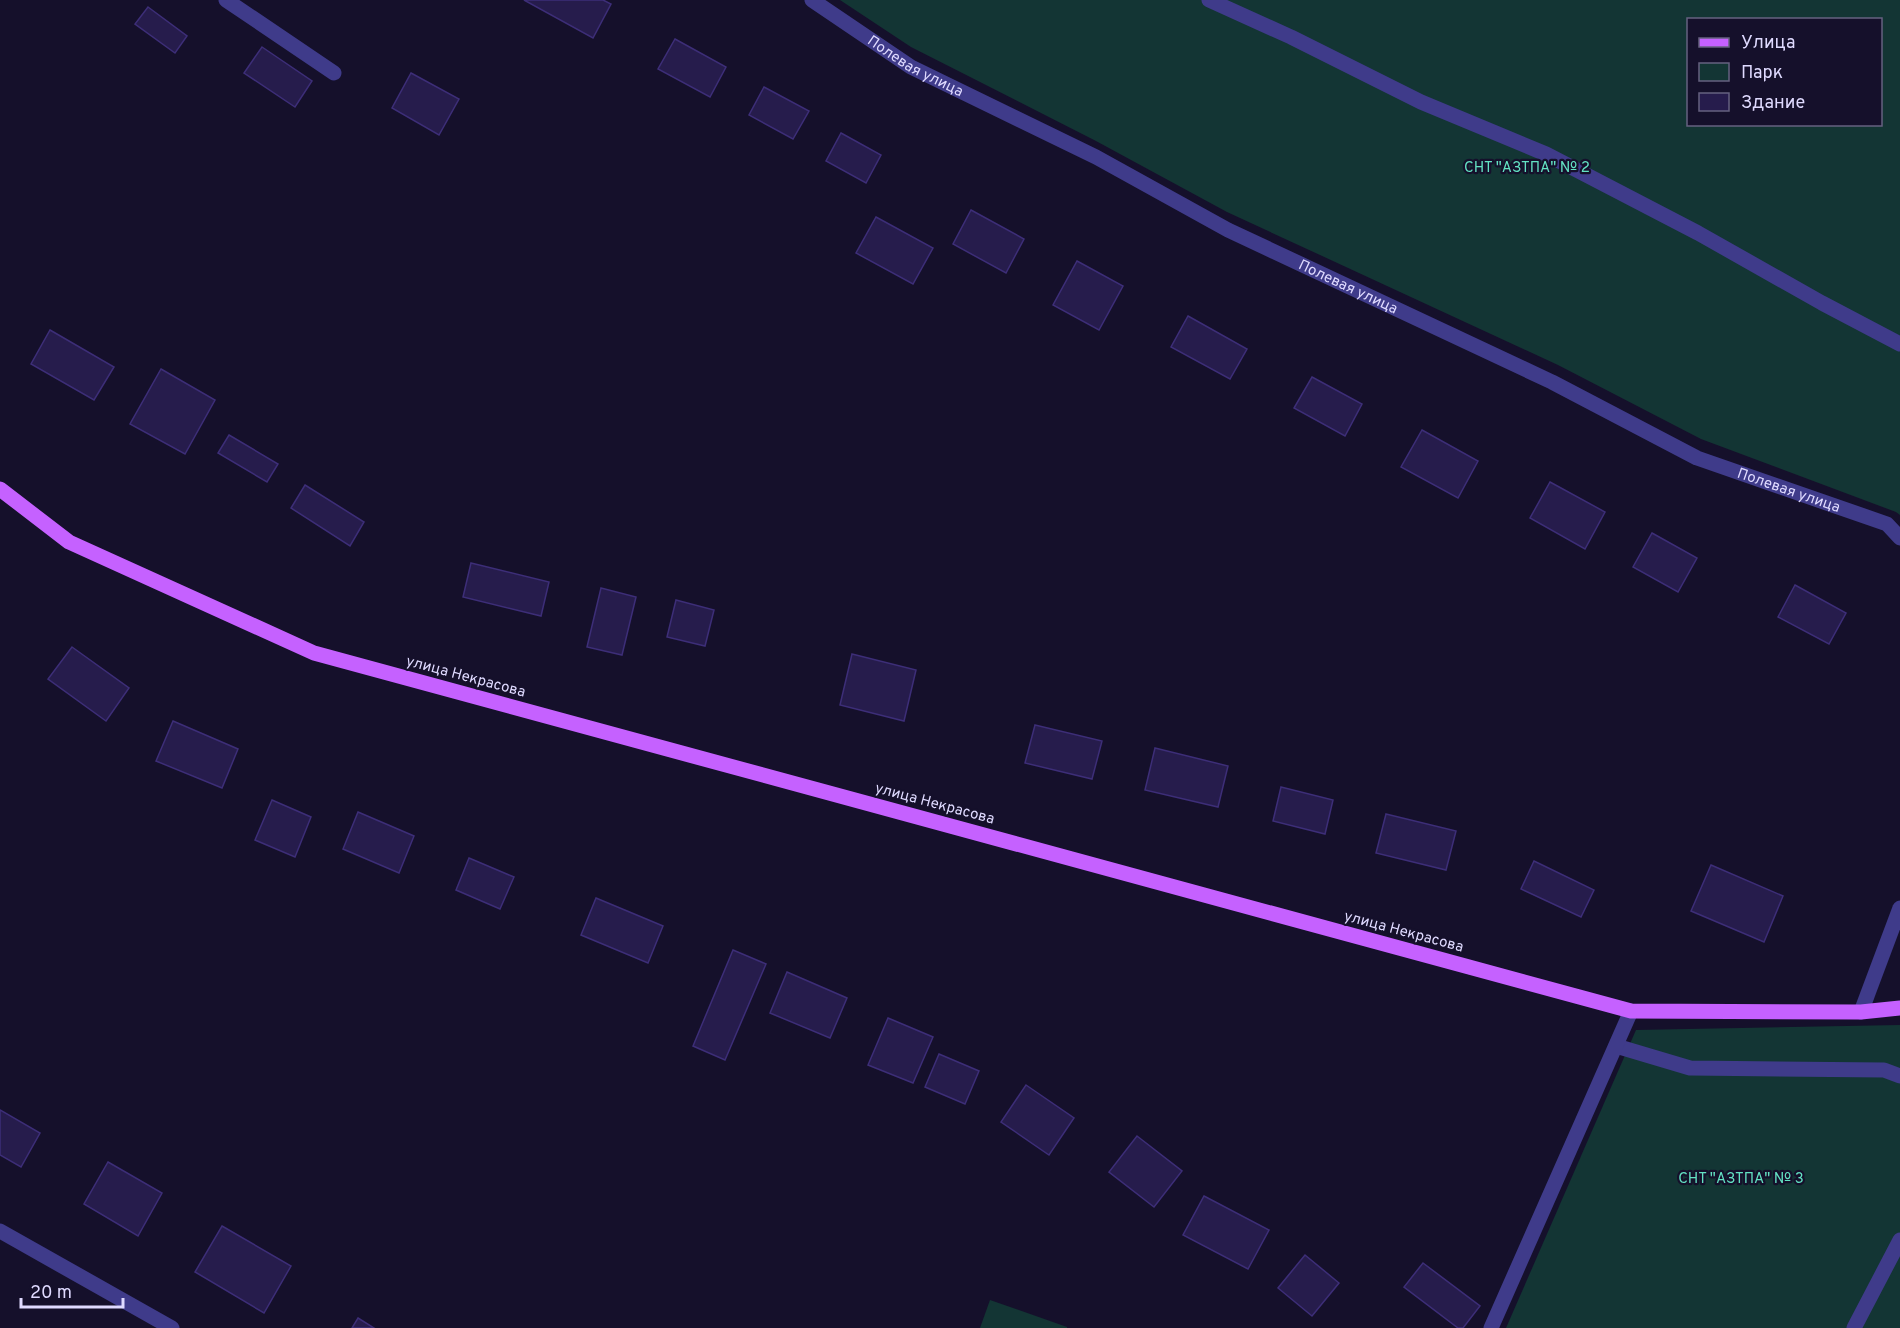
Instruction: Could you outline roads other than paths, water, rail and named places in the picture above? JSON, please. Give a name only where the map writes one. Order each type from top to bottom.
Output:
[{"type":"main road","name":"улица Некрасова","points":[[0,489],[69,542],[314,653],[1631,1011],[1861,1012],[1900,1008]]},
{"type":"street","points":[[226,0],[334,73]]},
{"type":"street","name":"Полевая улица","points":[[812,0],[911,67],[1096,156],[1228,230],[1552,382],[1697,458],[1887,524],[1900,538]]},
{"type":"street","points":[[1209,0],[1291,37],[1421,102],[1546,154],[1698,232],[1822,303],[1900,344]]},
{"type":"street","points":[[1861,1012],[1900,908]]},
{"type":"street","points":[[1491,1328],[1631,1011]]},
{"type":"street","points":[[1616,1046],[1690,1068],[1884,1070],[1900,1076]]},
{"type":"street","points":[[0,1231],[172,1328]]},
{"type":"street","points":[[1854,1328],[1900,1240]]},
{"type":"park label","name":"СНТ \"АЗТПА\" № 2","points":[[1527,167]]},
{"type":"park label","name":"СНТ \"АЗТПА\" № 3","points":[[1741,1178]]}]
